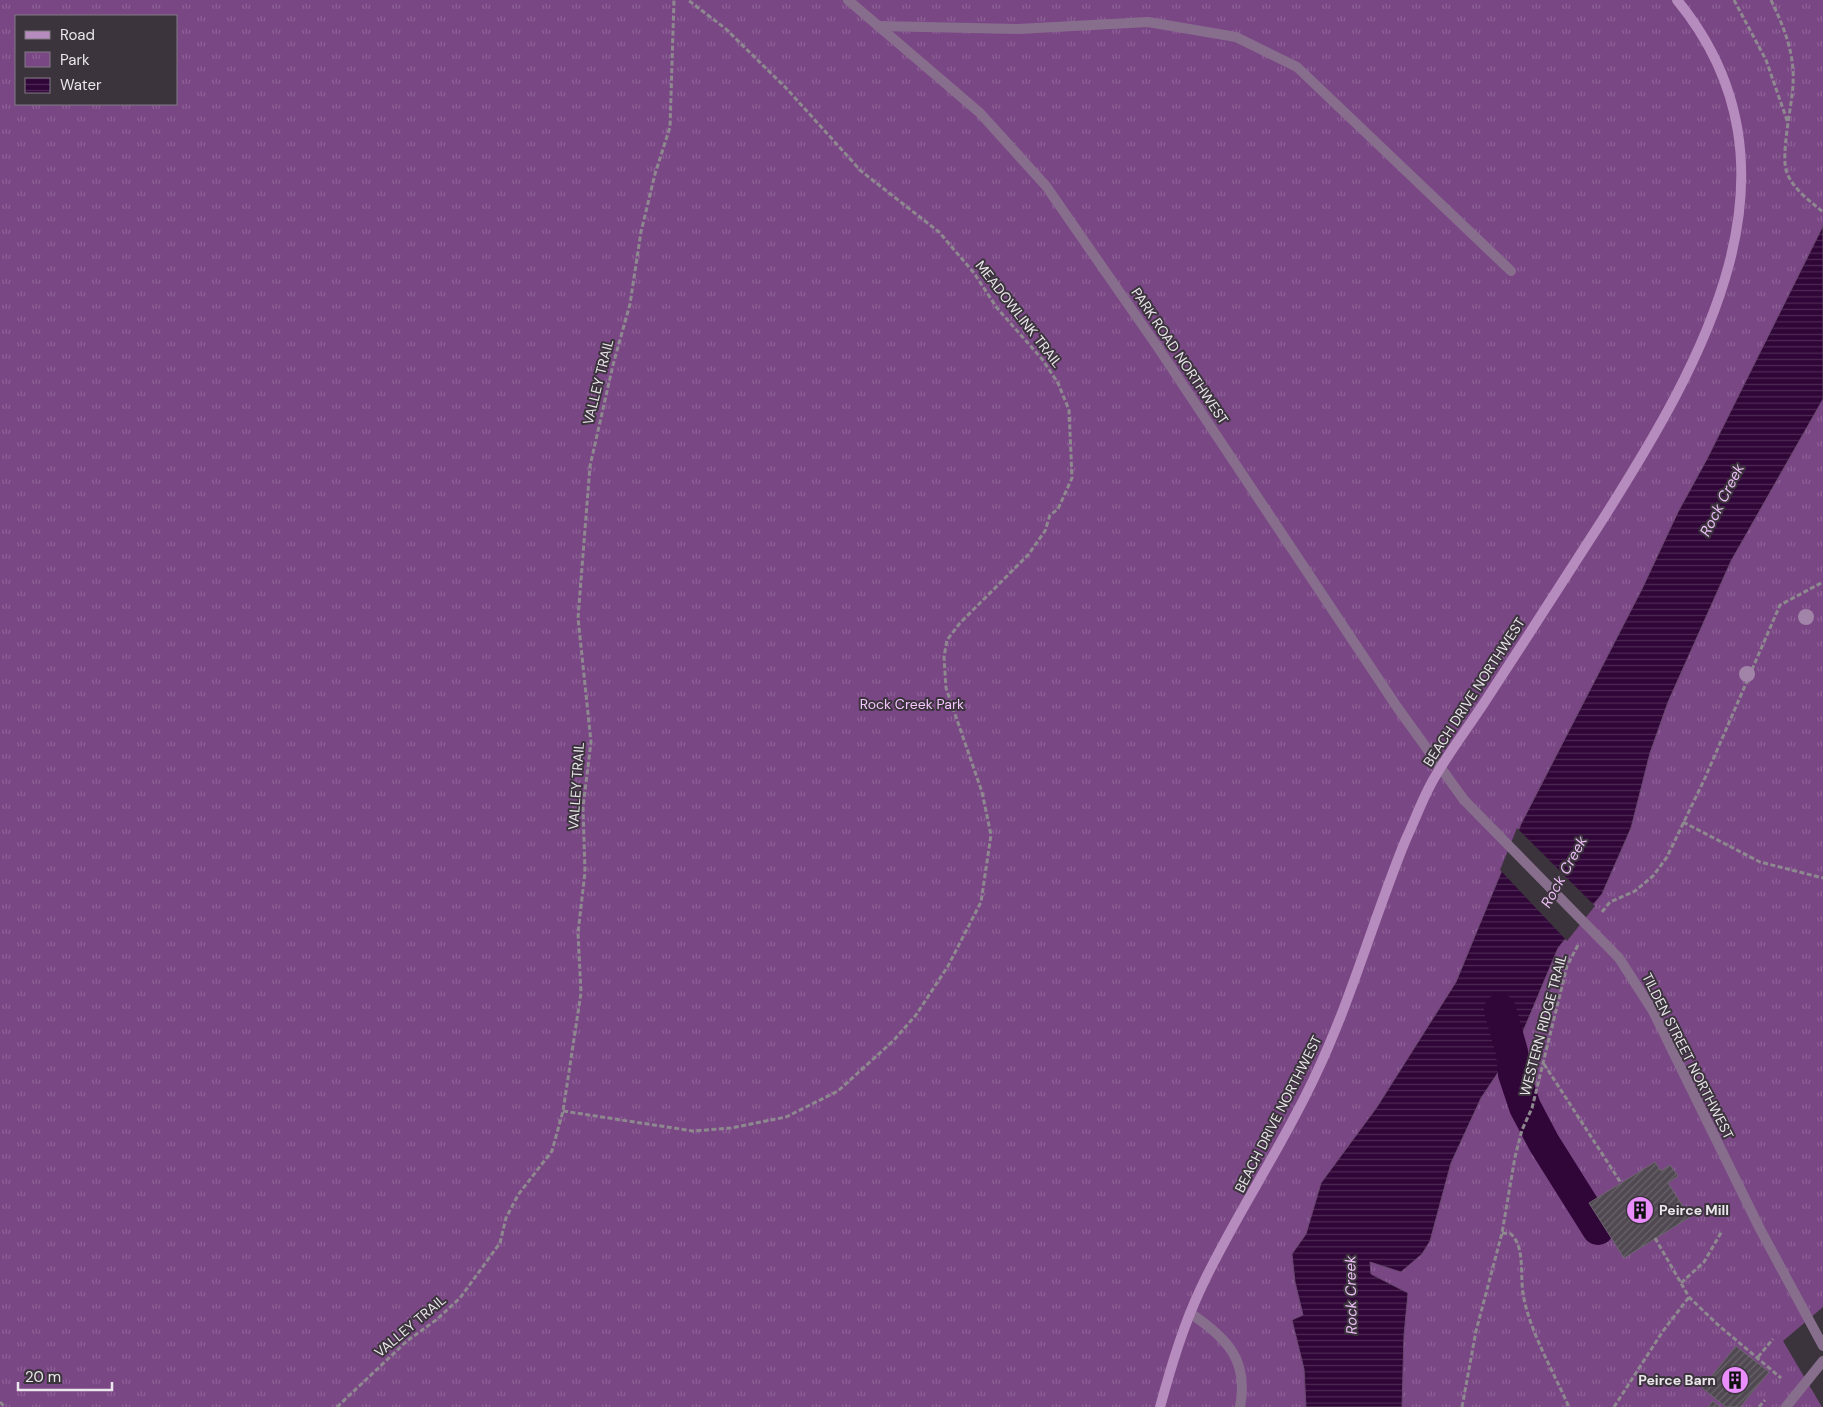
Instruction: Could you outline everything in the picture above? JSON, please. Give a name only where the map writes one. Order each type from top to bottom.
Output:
[{"type":"main road","name":"BEACH DRIVE NORTHWEST","points":[[1160,1407],[1190,1313],[1207,1276],[1276,1155],[1335,1031],[1400,854],[1432,782],[1545,610],[1657,430],[1703,338],[1730,264],[1738,229],[1742,197],[1738,133],[1731,102],[1714,58],[1699,30],[1677,0]]},
{"type":"street","name":"PARK ROAD NORTHWEST","points":[[848,0],[994,127],[1034,170],[1058,201],[1440,769]]},
{"type":"street","points":[[878,26],[1018,30],[1148,22],[1236,37],[1297,67],[1511,271]]},
{"type":"street","name":"TILDEN STREET NORTHWEST","points":[[1440,769],[1464,800],[1619,958],[1652,1011],[1760,1229],[1823,1346]]},
{"type":"street","points":[[1190,1313],[1222,1339],[1239,1361],[1243,1392],[1240,1407]]},
{"type":"street","points":[[1786,1407],[1823,1361]]},
{"type":"path","name":"VALLEY TRAIL","points":[[337,1407],[406,1341],[436,1320],[460,1298],[500,1243],[506,1218],[518,1195],[552,1150],[562,1111],[581,993],[578,933],[585,872],[583,807],[591,742],[578,618],[590,466],[613,365],[630,304],[641,232],[655,174],[670,127],[674,0]]},
{"type":"path","name":"MEADOWLINK TRAIL","points":[[562,1111],[694,1131],[731,1128],[786,1117],[838,1091],[893,1041],[916,1015],[948,966],[981,902],[992,835],[982,792],[946,688],[944,658],[947,640],[960,623],[1028,555],[1046,531],[1050,515],[1058,508],[1072,478],[1069,410],[1058,383],[1042,358],[997,308],[974,273],[939,232],[861,171],[786,88],[726,30],[688,0]]},
{"type":"path","points":[[1734,0],[1766,60],[1789,126]]},
{"type":"path","points":[[1771,0],[1785,29],[1792,60],[1793,84],[1786,171],[1794,186],[1823,212]]},
{"type":"path","points":[[1600,914],[1610,902],[1635,891],[1653,876],[1667,857],[1705,778],[1780,605],[1823,582]]},
{"type":"path","points":[[1683,822],[1760,862],[1823,878]]},
{"type":"path","name":"WESTERN RIDGE TRAIL","points":[[1462,1407],[1476,1331],[1502,1233],[1515,1156],[1522,1130],[1532,1108],[1567,966],[1580,941]]},
{"type":"path","points":[[1544,1064],[1621,1183]]},
{"type":"path","points":[[1681,1283],[1704,1262],[1722,1231]]},
{"type":"path","points":[[1502,1233],[1511,1234],[1518,1243],[1523,1294],[1528,1314],[1569,1407]]},
{"type":"path","points":[[1655,1238],[1689,1297],[1717,1324],[1782,1379],[1777,1386]]},
{"type":"path","points":[[1614,1407],[1663,1331],[1689,1297]]},
{"type":"path","points":[[1758,1357],[1773,1339]]},
{"type":"path","points":[[1759,1407],[1771,1393]]},
{"type":"path","points":[[0,1402],[5,1407]]},
{"type":"green space","name":"Rock Creek Park","points":[[0,0],[1823,0],[1823,1307],[1783,1341],[1822,1407],[0,1407]]},
{"type":"water","name":"Rock Creek","points":[[1823,226],[1823,399],[1731,561],[1668,702],[1650,753],[1631,828],[1602,894],[1558,948],[1519,1041],[1481,1098],[1451,1163],[1430,1241],[1422,1254],[1401,1272],[1370,1262],[1371,1274],[1408,1293],[1404,1335],[1402,1407],[1306,1407],[1304,1369],[1292,1320],[1303,1315],[1295,1282],[1292,1254],[1306,1234],[1321,1183],[1377,1107],[1456,982],[1521,824],[1642,589],[1678,512],[1707,459]]},
{"type":"water","points":[[1549,1139],[1604,1226],[1594,1231],[1540,1145]]},
{"type":"pier","points":[[1517,828],[1595,906],[1567,941],[1500,870]]},
{"type":"building","name":"Peirce Mill","points":[[1655,1162],[1661,1171],[1670,1165],[1678,1176],[1668,1183],[1690,1217],[1624,1258],[1589,1203]]},
{"type":"building","name":"Peirce Barn","points":[[1736,1346],[1769,1372],[1740,1407],[1726,1407],[1702,1388]]},
{"type":"building","points":[[1713,1401],[1720,1407],[1708,1407]]},
{"type":"waterway","points":[[1500,1010],[1512,1052],[1514,1074],[1525,1107],[1544,1143],[1598,1229]]},
{"type":"place","name":"Peirce Mill","points":[[1640,1210]]},
{"type":"place","name":"Peirce Barn","points":[[1735,1380]]}]
